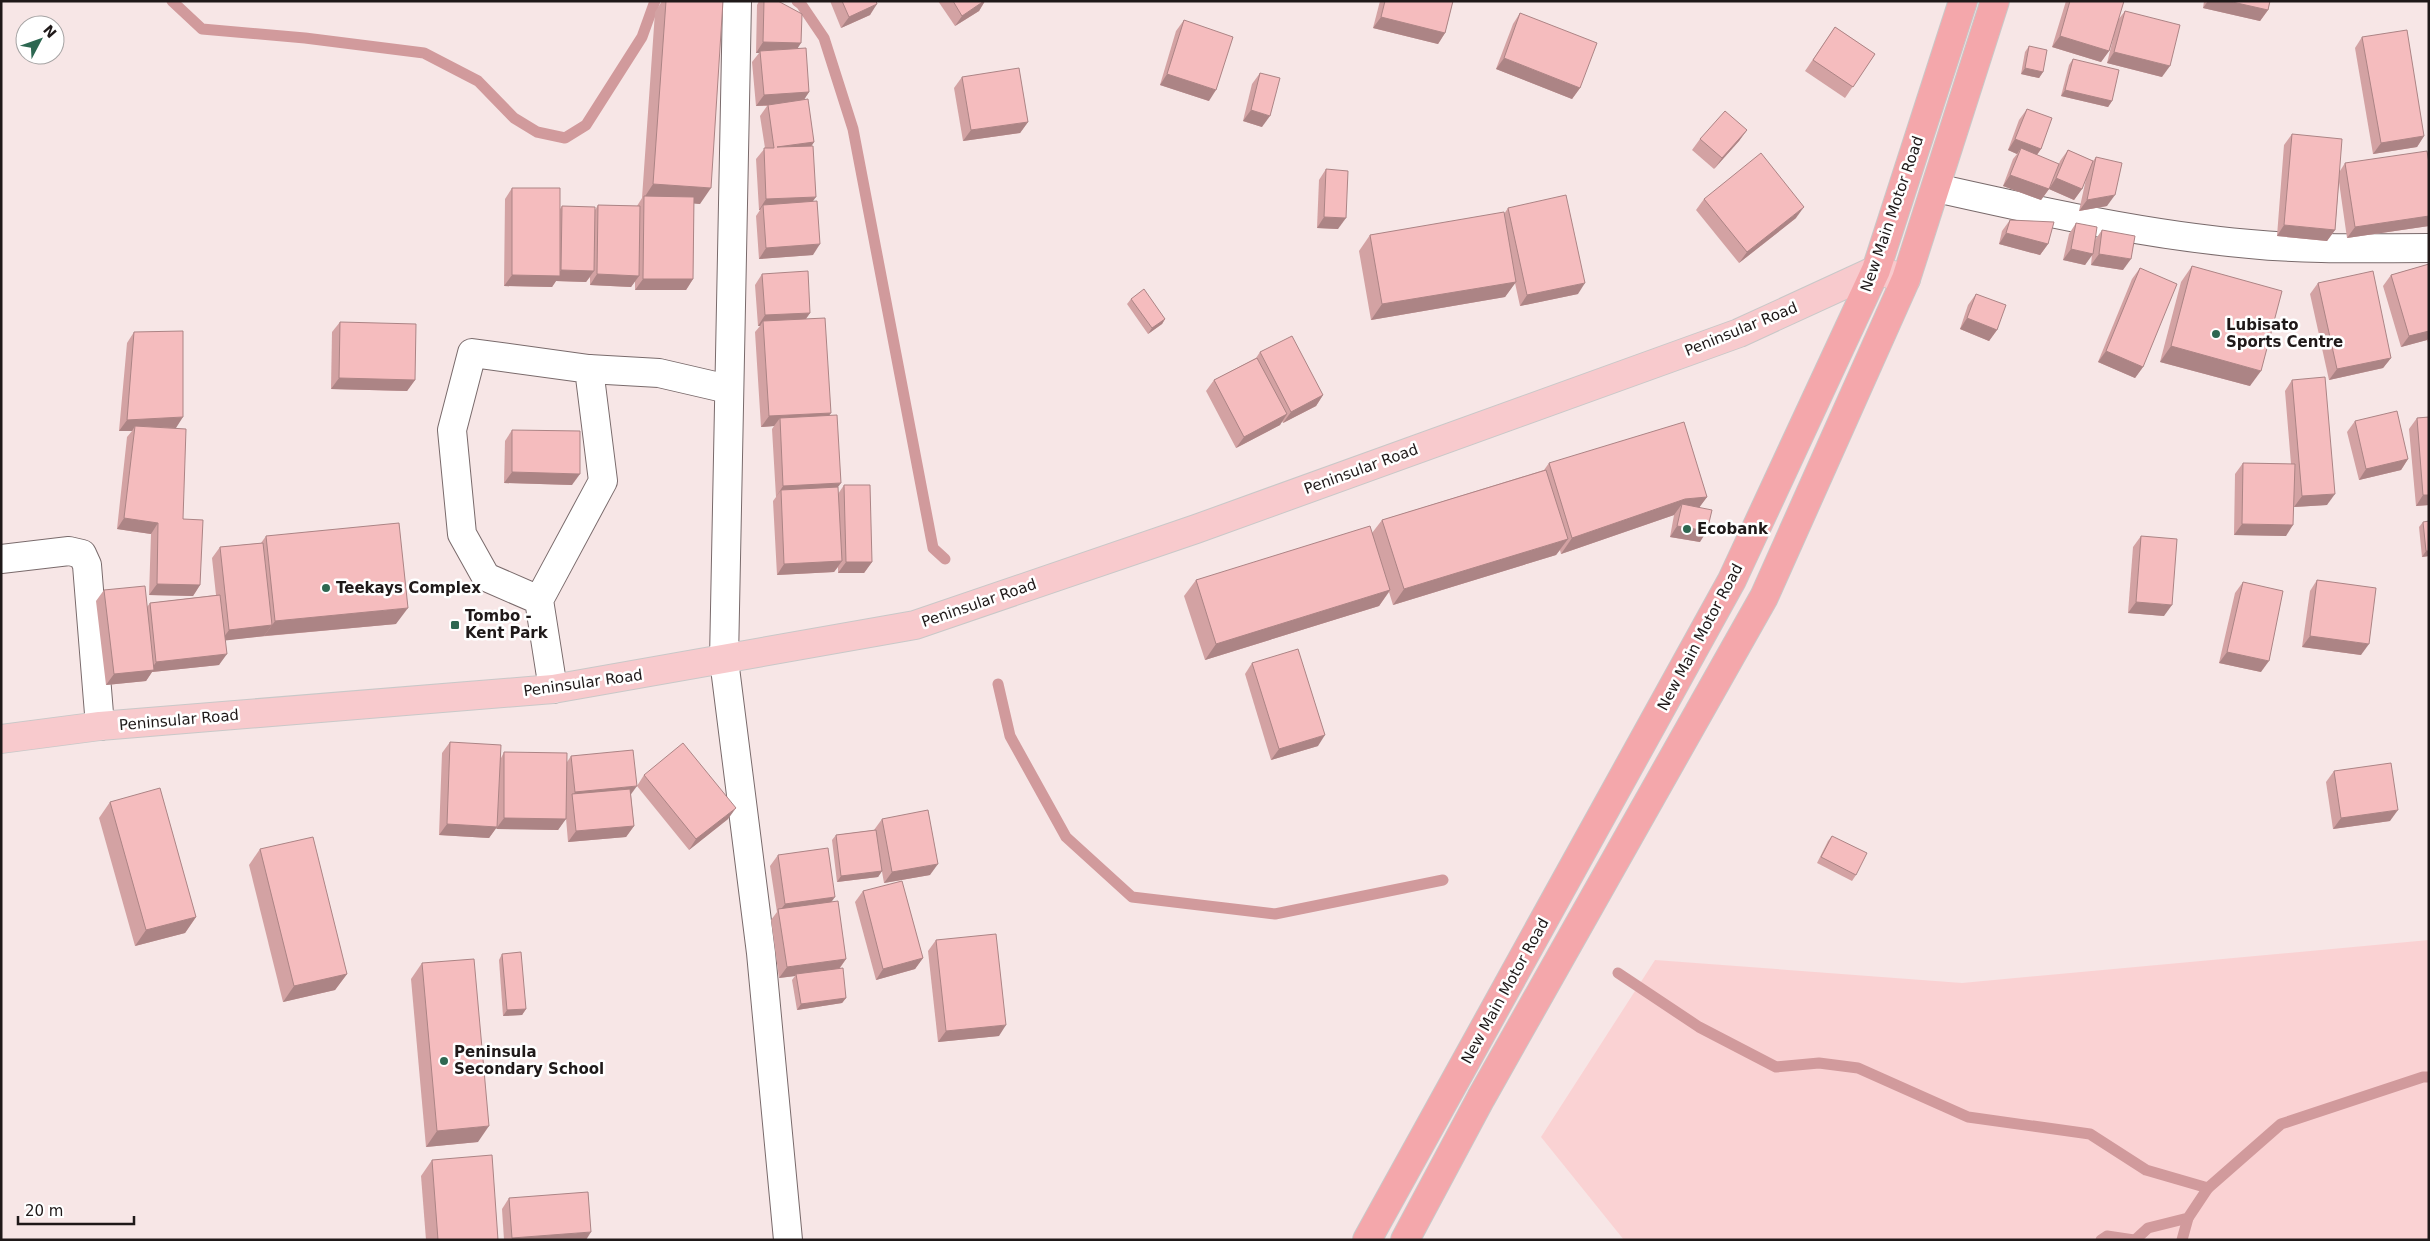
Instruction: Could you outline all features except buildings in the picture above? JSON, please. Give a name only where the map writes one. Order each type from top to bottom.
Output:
[{"type":"highway","name":"New Main Motor Road","points":[[1368,1240],[1732,580],[1876,270],[1963,1]]},
{"type":"highway","name":"New Main Motor Road","points":[[1405,1240],[1481,1098],[1764,597],[1906,279],[1995,1]]},
{"type":"main road","points":[[1876,270],[1906,279]]},
{"type":"main road","name":"Peninsular Road","points":[[2,735],[553,690],[915,625],[1196,529],[1739,333],[1876,270]]},
{"type":"street","points":[[737,3],[724,660],[760,953],[788,1240]]},
{"type":"street","points":[[1936,188],[2042,211],[2249,244],[2320,249],[2429,248]]},
{"type":"street","points":[[539,600],[486,576],[462,534],[452,430],[472,353],[589,369],[659,373],[728,389]]},
{"type":"street","points":[[553,690],[539,600],[603,481],[589,369]]},
{"type":"street","points":[[1,559],[69,552],[82,554],[88,566],[100,726]]},
{"type":"shaded area","points":[[2429,940],[2429,1240],[1624,1240],[1541,1137],[1655,960],[1962,983]]},
{"type":"waterway","points":[[172,1],[202,29],[305,38],[424,53],[478,81],[514,118],[537,132],[565,138],[586,125],[642,37],[655,1]]},
{"type":"waterway","points":[[797,1],[824,38],[853,129],[933,548],[945,559]]},
{"type":"waterway","points":[[998,684],[1010,736],[1066,837],[1132,897],[1275,914],[1443,880]]},
{"type":"waterway","points":[[1618,973],[1699,1027],[1776,1067],[1819,1063],[1858,1068],[1968,1117],[2090,1134],[2146,1170],[2208,1188],[2281,1124],[2423,1077],[2429,1077]]},
{"type":"waterway","points":[[2135,1240],[2148,1228],[2188,1218],[2208,1188]]},
{"type":"waterway","points":[[2182,1240],[2188,1218]]},
{"type":"waterway","points":[[2101,1240],[2107,1236],[2134,1240]]},
{"type":"place","name":"Lubisato Sports Centre","points":[[2216,334]]},
{"type":"place","name":"Ecobank","points":[[1687,529]]},
{"type":"place","name":"Teekays Complex","points":[[326,588]]},
{"type":"place","name":"Tombo - Kent Park","points":[[455,625]]},
{"type":"place","name":"Peninsula Secondary School","points":[[444,1061]]}]
